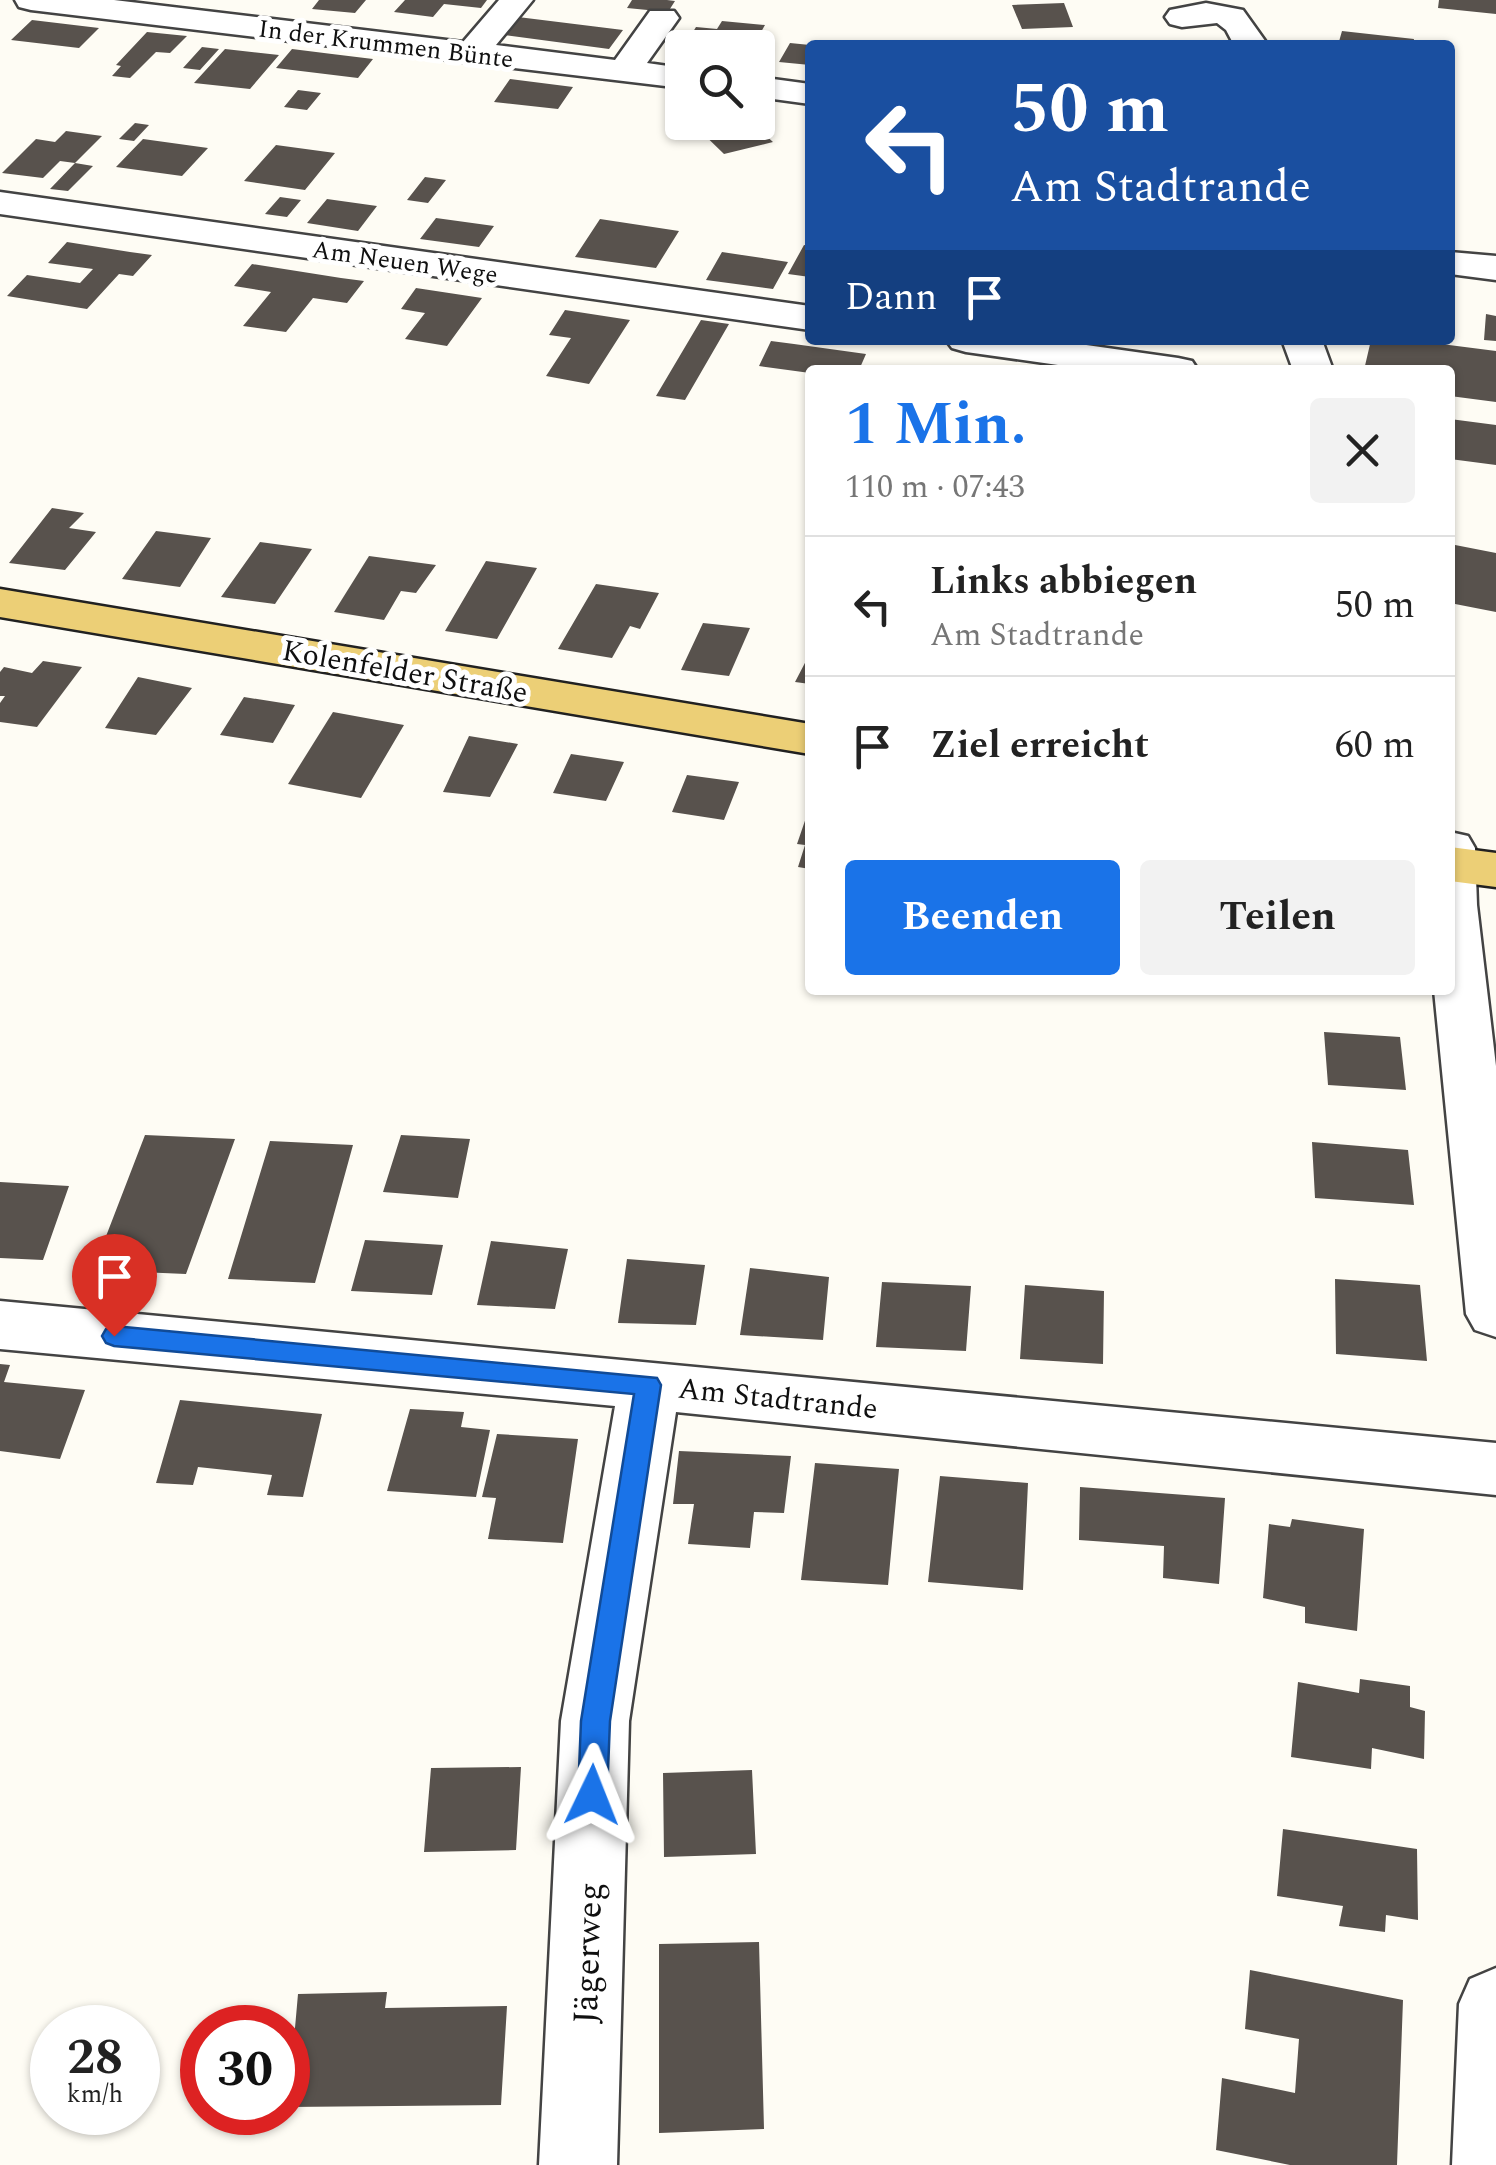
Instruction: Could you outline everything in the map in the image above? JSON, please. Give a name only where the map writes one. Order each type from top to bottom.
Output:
[{"type":"main road","name":"Kolenfelder Straße","points":[[0,603],[805,738]]},
{"type":"main road","points":[[1455,865],[1496,870]]},
{"type":"street","name":"In der Krummen Bünte","points":[[31,0],[665,76]]},
{"type":"street","points":[[471,53],[517,0]]},
{"type":"street","points":[[1183,21],[1216,12],[1230,14],[1242,23],[1249,40]]},
{"type":"street","points":[[624,71],[662,18]]},
{"type":"street","points":[[775,89],[805,93]]},
{"type":"street","name":"Am Neuen Wege","points":[[0,203],[805,317]]},
{"type":"street","points":[[1455,264],[1496,268]]},
{"type":"street","points":[[1001,345],[1143,365]]},
{"type":"street","points":[[1455,942],[1496,1314]]},
{"type":"street","name":"Am Stadtrande","points":[[0,1325],[1496,1469]]},
{"type":"street","name":"Jägerweg","points":[[578,2165],[596,1721],[648,1385]]},
{"type":"street","points":[[1491,2165],[1496,2004]]},
{"type":"building","points":[[319,0],[366,0],[355,13],[312,9]]},
{"type":"building","points":[[405,0],[487,0],[481,8],[444,4],[433,17],[394,12]]},
{"type":"building","points":[[632,0],[675,1],[668,12],[627,8]]},
{"type":"building","points":[[1439,0],[1496,0],[1496,14],[1438,8]]},
{"type":"building","points":[[1064,3],[1073,27],[1022,29],[1012,5]]},
{"type":"building","points":[[518,17],[623,30],[609,49],[504,35]]},
{"type":"building","points":[[32,20],[99,28],[79,48],[11,40]]},
{"type":"building","points":[[722,21],[765,25],[762,30],[694,30],[717,29]]},
{"type":"building","points":[[1342,31],[1414,39],[1414,40],[1339,40]]},
{"type":"building","points":[[147,32],[187,36],[170,53],[156,52],[130,78],[112,76],[121,66],[116,65]]},
{"type":"building","points":[[790,43],[805,44],[805,65],[779,62]]},
{"type":"building","points":[[202,47],[219,49],[200,70],[183,68]]},
{"type":"building","points":[[225,49],[279,55],[250,89],[194,83]]},
{"type":"building","points":[[292,49],[373,59],[358,78],[276,68]]},
{"type":"building","points":[[510,79],[573,87],[558,109],[494,102]]},
{"type":"building","points":[[298,90],[321,93],[307,110],[284,107]]},
{"type":"building","points":[[135,123],[149,125],[134,141],[119,139]]},
{"type":"building","points":[[66,131],[102,136],[75,163],[60,161],[43,178],[2,173],[36,139],[55,142]]},
{"type":"building","points":[[143,139],[208,148],[182,176],[116,167]]},
{"type":"building","points":[[710,140],[773,142],[724,154]]},
{"type":"building","points":[[276,145],[335,153],[305,190],[244,181]]},
{"type":"building","points":[[75,163],[93,166],[68,191],[50,189]]},
{"type":"building","points":[[425,177],[446,180],[428,203],[407,200]]},
{"type":"building","points":[[280,197],[301,200],[287,217],[265,214]]},
{"type":"building","points":[[327,199],[377,206],[358,231],[307,223]]},
{"type":"building","points":[[436,218],[494,226],[479,247],[420,239]]},
{"type":"building","points":[[600,219],[679,231],[656,268],[575,257]]},
{"type":"building","points":[[67,242],[152,255],[133,276],[119,274],[87,309],[7,296],[27,275],[80,283],[93,269],[48,263]]},
{"type":"building","points":[[804,245],[805,245],[805,276],[788,274]]},
{"type":"building","points":[[722,252],[788,262],[773,289],[706,280]]},
{"type":"building","points":[[252,264],[364,281],[347,303],[313,298],[286,332],[243,326],[271,292],[234,286]]},
{"type":"building","points":[[416,288],[482,298],[447,346],[405,339],[425,313],[401,309]]},
{"type":"building","points":[[565,310],[630,320],[589,384],[546,376],[571,338],[549,335]]},
{"type":"building","points":[[1486,314],[1496,316],[1496,341],[1484,340]]},
{"type":"building","points":[[701,320],[729,324],[685,400],[656,396]]},
{"type":"building","points":[[771,341],[866,354],[861,365],[805,365],[805,372],[759,366]]},
{"type":"building","points":[[1370,345],[1449,345],[1496,351],[1496,402],[1455,397],[1455,365],[1365,365]]},
{"type":"building","points":[[1455,420],[1496,425],[1496,465],[1455,460]]},
{"type":"building","points":[[52,508],[84,513],[69,528],[96,532],[65,570],[9,563]]},
{"type":"building","points":[[156,531],[211,538],[180,587],[122,579]]},
{"type":"building","points":[[260,542],[312,549],[275,604],[221,597]]},
{"type":"building","points":[[1455,545],[1496,553],[1496,612],[1455,604]]},
{"type":"building","points":[[369,556],[436,565],[416,593],[401,591],[384,620],[334,612]]},
{"type":"building","points":[[486,561],[537,568],[497,639],[445,631]]},
{"type":"building","points":[[596,584],[659,593],[640,629],[630,626],[612,658],[558,649]]},
{"type":"building","points":[[703,623],[750,628],[729,676],[681,670]]},
{"type":"building","points":[[43,661],[82,667],[37,727],[0,722],[0,703],[5,696],[0,696],[0,672],[4,667],[32,673]]},
{"type":"building","points":[[805,663],[805,683],[795,682]]},
{"type":"building","points":[[138,677],[192,688],[156,735],[105,728]]},
{"type":"building","points":[[244,697],[295,705],[273,743],[220,735]]},
{"type":"building","points":[[333,712],[404,725],[361,798],[288,784]]},
{"type":"building","points":[[469,736],[518,744],[490,797],[443,792]]},
{"type":"building","points":[[571,754],[624,762],[606,801],[553,793]]},
{"type":"building","points":[[687,775],[739,782],[724,820],[672,812]]},
{"type":"building","points":[[805,821],[805,845],[797,844]]},
{"type":"building","points":[[805,845],[805,868],[798,867]]},
{"type":"building","points":[[1324,1032],[1400,1037],[1406,1090],[1328,1085]]},
{"type":"building","points":[[145,1135],[235,1139],[186,1274],[93,1270]]},
{"type":"building","points":[[401,1135],[470,1139],[458,1198],[383,1192]]},
{"type":"building","points":[[270,1141],[353,1145],[315,1283],[228,1279]]},
{"type":"building","points":[[1312,1142],[1408,1150],[1414,1205],[1315,1198]]},
{"type":"building","points":[[0,1182],[69,1186],[43,1260],[0,1258]]},
{"type":"building","points":[[365,1240],[443,1245],[432,1295],[351,1291]]},
{"type":"building","points":[[491,1241],[568,1249],[555,1309],[477,1305]]},
{"type":"building","points":[[627,1259],[705,1265],[696,1325],[618,1323]]},
{"type":"building","points":[[750,1268],[829,1277],[823,1340],[740,1335]]},
{"type":"building","points":[[1335,1279],[1420,1285],[1427,1361],[1336,1354]]},
{"type":"building","points":[[882,1282],[971,1286],[966,1351],[876,1347]]},
{"type":"building","points":[[1025,1285],[1104,1291],[1103,1364],[1020,1359]]},
{"type":"building","points":[[0,1364],[10,1365],[4,1382],[85,1390],[60,1459],[0,1451]]},
{"type":"building","points":[[180,1400],[322,1414],[303,1497],[267,1495],[272,1475],[198,1467],[193,1485],[156,1483]]},
{"type":"building","points":[[410,1409],[464,1412],[461,1427],[490,1430],[476,1497],[387,1491]]},
{"type":"building","points":[[497,1434],[578,1439],[563,1543],[488,1539],[496,1498],[482,1497]]},
{"type":"building","points":[[679,1451],[791,1456],[784,1513],[754,1512],[750,1548],[688,1544],[694,1504],[673,1504]]},
{"type":"building","points":[[815,1463],[899,1469],[888,1585],[801,1580]]},
{"type":"building","points":[[940,1476],[1028,1483],[1023,1590],[928,1582]]},
{"type":"building","points":[[1080,1487],[1225,1498],[1219,1584],[1163,1578],[1164,1546],[1079,1540]]},
{"type":"building","points":[[1292,1519],[1364,1529],[1357,1631],[1305,1623],[1305,1607],[1263,1598],[1269,1524],[1290,1527]]},
{"type":"building","points":[[1360,1679],[1410,1686],[1410,1707],[1425,1711],[1424,1759],[1372,1748],[1371,1769],[1291,1757],[1298,1682],[1359,1693]]},
{"type":"building","points":[[521,1767],[516,1850],[424,1852],[431,1768]]},
{"type":"building","points":[[752,1770],[756,1854],[664,1857],[663,1773]]},
{"type":"building","points":[[1283,1829],[1417,1849],[1418,1920],[1386,1915],[1385,1932],[1339,1926],[1343,1906],[1277,1896]]},
{"type":"building","points":[[759,1942],[764,2129],[659,2133],[659,1944]]},
{"type":"building","points":[[1250,1970],[1403,2000],[1397,2165],[1290,2165],[1216,2150],[1222,2078],[1295,2093],[1299,2039],[1245,2029]]},
{"type":"building","points":[[387,1992],[385,2008],[507,2006],[501,2105],[310,2107],[310,2005],[297,2005],[298,1994]]},
{"type":"route","points":[[114,1336],[648,1385],[596,1721],[592,1795]]}]
